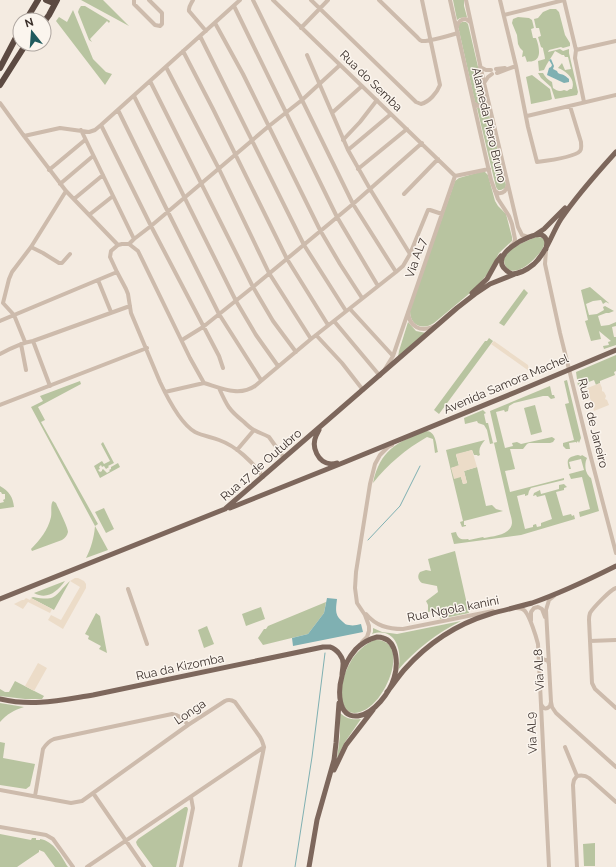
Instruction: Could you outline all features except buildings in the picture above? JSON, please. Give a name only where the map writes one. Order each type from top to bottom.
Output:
[{"type":"highway","points":[[31,12],[38,0]]},
{"type":"highway","points":[[46,0],[48,2],[56,0]]},
{"type":"highway","points":[[50,12],[56,0]]},
{"type":"highway","points":[[2,65],[12,46]]},
{"type":"highway","points":[[0,85],[21,52]]},
{"type":"main road","points":[[546,249],[562,218],[579,195],[616,152]]},
{"type":"main road","points":[[520,272],[512,274],[505,270],[502,259],[503,255],[508,249],[517,243],[544,229],[579,195]]},
{"type":"main road","points":[[532,236],[540,235],[545,237],[547,243],[546,249]]},
{"type":"main road","name":"Rua 17 de Outubro","points":[[457,308],[483,283],[497,261],[508,249]]},
{"type":"main road","name":"Rua 17 de Outubro","points":[[0,599],[225,509],[457,308],[490,284],[520,272],[534,263],[546,249]]},
{"type":"main road","name":"Avenida Samora Machel","points":[[225,509],[405,438],[616,350]]},
{"type":"main road","points":[[322,426],[315,437],[314,443],[318,456],[321,460],[330,464],[345,462]]},
{"type":"main road","name":"Rua Ngola kanini","points":[[387,692],[403,671],[421,652],[438,639],[464,624],[490,614],[516,608],[555,595],[616,566]]},
{"type":"main road","points":[[309,867],[317,820],[331,776],[341,754],[352,737],[387,692],[394,678],[396,670],[396,654],[393,646],[384,638],[377,637],[371,639],[357,648],[347,662],[342,675],[334,760],[323,801]]},
{"type":"main road","name":"Rua da Kizomba","points":[[0,699],[32,703],[59,700],[101,693],[323,647],[332,648],[341,657],[344,665],[342,675]]},
{"type":"main road","points":[[340,690],[342,708],[345,712],[352,716],[359,716],[366,713],[377,705]]},
{"type":"street","points":[[134,0],[134,4],[155,25],[160,26],[162,24],[162,13],[149,0]]},
{"type":"street","points":[[194,0],[189,6],[189,12],[206,31]]},
{"type":"street","points":[[24,136],[56,128],[89,132],[92,131],[134,96],[240,0]]},
{"type":"street","points":[[253,0],[353,204],[396,272]]},
{"type":"street","name":"Rua do Semba","points":[[273,0],[455,176]]},
{"type":"street","points":[[312,0],[416,102],[421,104],[426,103],[438,90],[440,85],[422,0]]},
{"type":"street","points":[[301,28],[328,0]]},
{"type":"street","points":[[380,0],[419,39],[424,41],[458,31],[459,21],[462,19],[469,20],[471,24]]},
{"type":"street","name":"Alameda Piero Bruno","points":[[450,0],[494,189],[500,203],[509,216],[514,233],[515,242],[508,249]]},
{"type":"street","name":"Alameda Piero Bruno","points":[[466,0],[480,67],[520,232],[522,236],[528,238],[532,236]]},
{"type":"street","points":[[500,0],[537,162],[572,155],[579,152],[581,149],[581,142],[570,106]]},
{"type":"street","points":[[504,15],[564,0],[576,50],[575,58],[584,102]]},
{"type":"street","points":[[234,6],[337,217],[378,286]]},
{"type":"street","points":[[215,23],[243,74],[320,230],[362,298]]},
{"type":"street","points":[[200,36],[304,244],[348,310],[393,356]]},
{"type":"street","points":[[576,50],[616,41]]},
{"type":"street","points":[[183,51],[287,259],[328,325]]},
{"type":"street","points":[[307,55],[333,112],[348,150],[410,254]]},
{"type":"street","points":[[129,244],[302,100],[340,65]]},
{"type":"street","points":[[497,71],[514,66]]},
{"type":"street","points":[[166,67],[219,169],[269,273],[311,339]]},
{"type":"street","points":[[480,67],[492,72],[484,83]]},
{"type":"street","points":[[150,81],[253,287],[273,320],[296,352]]},
{"type":"street","points":[[333,112],[362,86]]},
{"type":"street","points":[[527,116],[616,95]]},
{"type":"street","points":[[134,96],[236,301],[256,335],[278,366]]},
{"type":"street","points":[[474,102],[480,107],[486,104],[488,99]]},
{"type":"street","points":[[343,140],[360,122],[377,100]]},
{"type":"street","points":[[0,103],[60,184],[118,246]]},
{"type":"street","points":[[118,110],[219,314],[261,380]]},
{"type":"street","points":[[348,150],[391,114]]},
{"type":"street","points":[[101,125],[223,368]]},
{"type":"street","points":[[81,130],[134,239]]},
{"type":"street","points":[[358,169],[407,130]]},
{"type":"street","points":[[49,170],[85,140]]},
{"type":"street","points":[[182,340],[203,327],[236,301],[353,204],[422,143]]},
{"type":"street","points":[[60,184],[93,156]]},
{"type":"street","points":[[404,194],[438,159]]},
{"type":"street","points":[[455,176],[489,168]]},
{"type":"street","points":[[74,200],[103,175]]},
{"type":"street","name":"Via AL7","points":[[380,376],[393,356],[455,176]]},
{"type":"street","points":[[494,189],[498,193],[503,193],[507,189],[508,185]]},
{"type":"street","points":[[26,370],[23,343],[14,315],[1,302],[12,272],[31,247],[66,191]]},
{"type":"street","points":[[89,215],[114,196]]},
{"type":"street","points":[[165,392],[204,383],[235,391],[251,388],[403,266],[410,254],[428,210],[442,214]]},
{"type":"street","points":[[204,383],[138,252],[129,244],[122,244],[118,246],[111,251],[110,254],[116,272],[126,289],[131,312],[165,392],[179,416],[195,432],[220,440],[236,450],[252,463],[263,477]]},
{"type":"street","points":[[31,247],[59,263],[62,263],[70,254]]},
{"type":"street","name":"Rua 8 de Janeiro","points":[[546,249],[545,264],[569,369],[616,553]]},
{"type":"street","points":[[0,321],[116,272]]},
{"type":"street","points":[[98,280],[111,312]]},
{"type":"street","points":[[0,354],[12,347],[33,341],[130,306]]},
{"type":"street","points":[[408,311],[411,323],[418,328],[430,328],[440,322]]},
{"type":"street","points":[[334,320],[380,376]]},
{"type":"street","points":[[316,335],[342,363],[363,390]]},
{"type":"street","points":[[33,341],[50,386]]},
{"type":"street","points":[[0,405],[147,348]]},
{"type":"street","points":[[219,388],[225,403],[229,408],[254,430],[266,435],[284,458]]},
{"type":"street","points":[[236,450],[254,430]]},
{"type":"street","name":"Avenida Samora Machel","points":[[357,648],[367,637],[369,632],[367,621],[357,603],[355,588],[370,484],[375,464],[380,455],[388,447],[405,438]]},
{"type":"street","points":[[616,588],[609,592],[589,615],[592,683],[595,689],[616,708]]},
{"type":"street","points":[[128,589],[147,644]]},
{"type":"street","name":"Via AL8","points":[[555,595],[549,600],[547,605],[546,623],[552,707],[556,713],[615,766]]},
{"type":"street","points":[[532,625],[531,612],[534,608],[538,607],[542,609],[546,623]]},
{"type":"street","name":"Rua Ngola kanini","points":[[360,608],[367,616],[379,625],[394,629],[403,629],[509,609]]},
{"type":"street","name":"Via AL9","points":[[516,608],[521,608],[525,611],[537,638],[549,867]]},
{"type":"street","points":[[590,641],[616,640]]},
{"type":"street","points":[[539,665],[543,659],[548,661],[550,664]]},
{"type":"street","name":"Longa","points":[[0,790],[71,803],[82,801],[188,725],[227,700],[233,700],[235,702],[260,737],[264,747]]},
{"type":"street","points":[[540,704],[543,708],[548,709],[551,702]]},
{"type":"street","points":[[35,796],[44,749],[49,741],[172,714],[181,716],[188,725]]},
{"type":"street","points":[[87,867],[264,747]]},
{"type":"street","points":[[240,867],[264,747]]},
{"type":"street","points":[[565,747],[577,776]]},
{"type":"street","points":[[577,867],[574,780],[577,776],[583,775],[589,778],[616,802]]},
{"type":"street","points":[[93,793],[144,867]]},
{"type":"street","points":[[181,867],[193,808],[191,797]]},
{"type":"street","points":[[0,827],[46,836],[53,839],[73,867]]},
{"type":"green space","points":[[81,0],[103,0],[129,26]]},
{"type":"green space","points":[[453,0],[464,0],[467,17],[457,20]]},
{"type":"green space","points":[[81,6],[85,6],[110,21],[109,23],[107,21],[90,39],[92,42],[89,40],[78,12]]},
{"type":"green space","points":[[550,9],[556,9],[559,12],[565,35],[570,43],[570,46],[549,50],[548,52],[560,49],[563,51],[569,49],[578,92],[577,95],[555,99],[551,87],[541,78],[538,73],[543,73],[552,82],[553,88],[557,90],[567,91],[572,89],[573,82],[570,76],[558,68],[562,63],[565,70],[571,69],[568,57],[565,57],[564,55],[555,51],[544,70],[539,71],[538,61],[545,58],[543,48],[541,47],[538,37],[541,36],[539,28],[536,28],[534,19],[538,18],[543,12]]},
{"type":"green space","points":[[73,10],[93,59],[106,72],[112,74],[105,85],[56,21],[59,17],[67,22]]},
{"type":"green space","points":[[518,17],[529,18],[532,20],[534,28],[531,29],[533,38],[536,38],[539,51],[536,60],[527,62],[525,56],[522,57],[523,51],[518,44],[517,35],[512,23],[513,19]]},
{"type":"green space","points":[[462,22],[466,22],[468,24],[486,101],[484,104],[478,105],[475,102],[458,26]]},
{"type":"green space","points":[[532,75],[550,89],[552,99],[531,104],[526,77]]},
{"type":"green space","points":[[487,106],[506,185],[505,188],[501,190],[498,190],[496,187],[477,108]]},
{"type":"green space","points":[[485,172],[488,175],[495,201],[506,214],[512,241],[499,253],[489,272],[476,288],[434,323],[425,326],[417,325],[414,323],[410,315],[410,309],[455,181],[459,178]]},
{"type":"green space","points":[[537,237],[542,238],[545,241],[540,252],[530,263],[521,269],[512,271],[508,269],[505,265],[504,259],[508,252],[520,244]]},
{"type":"green space","points":[[590,287],[610,304],[606,302],[603,304],[601,300],[586,304],[589,315],[597,314],[604,310],[603,307],[605,306],[614,311],[598,316],[601,326],[616,322],[616,326],[612,327],[614,337],[616,337],[616,345],[604,349],[603,346],[609,345],[608,342],[611,341],[599,331],[601,339],[591,341],[585,321],[588,320],[581,290]]},
{"type":"green space","points":[[524,289],[528,293],[504,326],[499,323]]},
{"type":"green space","points":[[408,322],[416,331],[426,333],[398,357],[399,351]]},
{"type":"green space","points":[[489,338],[493,341],[439,414],[434,410],[485,341]]},
{"type":"green space","points":[[616,355],[615,375],[600,381],[600,383],[596,385],[594,380],[578,386],[576,372]]},
{"type":"green space","points":[[567,380],[581,438],[579,443],[578,441],[576,443],[569,443],[570,449],[566,449],[563,446],[563,443],[574,440],[565,404],[569,403],[564,381]]},
{"type":"green space","points":[[80,381],[81,384],[38,407],[45,420],[41,422],[98,524],[95,526],[31,407],[43,401],[40,396]]},
{"type":"green space","points":[[550,386],[552,395],[554,395],[555,398],[551,399],[548,396],[543,396],[514,403],[509,406],[508,411],[505,412],[504,410],[496,412],[505,448],[513,446],[512,443],[517,442],[521,444],[552,437],[555,439],[550,443],[529,443],[523,449],[510,449],[515,469],[505,471],[510,492],[564,478],[564,480],[531,488],[528,495],[525,496],[525,494],[517,496],[525,529],[533,527],[533,525],[536,524],[537,527],[541,526],[541,523],[552,519],[545,495],[537,497],[536,495],[533,496],[534,493],[540,490],[541,494],[559,489],[559,485],[564,484],[567,487],[564,488],[564,490],[556,492],[563,516],[571,514],[572,516],[574,515],[575,519],[521,535],[454,544],[451,533],[456,532],[459,538],[469,540],[497,536],[508,530],[512,523],[494,443],[490,444],[487,430],[484,425],[478,423],[477,421],[465,424],[464,418],[483,410],[486,413],[484,414],[486,423],[488,423],[493,443],[497,442],[490,411]]},
{"type":"green space","points":[[535,405],[542,432],[531,435],[524,408]]},
{"type":"green space","points":[[426,431],[432,433],[434,436],[438,452],[435,453],[433,439],[427,437],[398,457],[373,483],[380,462],[391,449],[406,439]]},
{"type":"green space","points":[[485,440],[480,447],[480,455],[474,455],[472,450],[456,455],[459,466],[451,468],[461,477],[463,484],[467,483],[464,471],[477,467],[486,506],[492,505],[496,509],[503,511],[464,521],[464,525],[466,526],[462,527],[460,522],[463,521],[446,450]]},
{"type":"green space","points":[[103,442],[114,463],[106,469],[101,465],[99,467],[100,469],[98,470],[100,472],[103,469],[107,473],[110,471],[109,470],[111,467],[118,463],[120,467],[100,478],[94,466],[102,461],[104,464],[110,461],[101,444]]},
{"type":"green space","points":[[582,455],[587,458],[587,474],[591,478],[599,511],[580,517],[579,512],[590,509],[582,477],[571,479],[569,474],[584,470],[581,459],[569,462],[571,469],[569,469],[568,463],[570,458]]},
{"type":"green space","points":[[0,486],[10,495],[13,500],[14,507],[0,509],[0,503],[4,502],[3,500],[5,499],[5,494],[0,492]]},
{"type":"green space","points":[[53,501],[56,503],[65,522],[68,530],[67,535],[62,540],[32,551],[31,549],[48,526]]},
{"type":"green space","points":[[104,508],[114,529],[106,533],[95,512]]},
{"type":"green space","points":[[95,526],[108,550],[86,558],[92,543]]},
{"type":"green space","points":[[455,551],[469,613],[440,619],[438,610],[428,612],[428,605],[426,601],[438,592],[437,586],[422,583],[418,575],[420,572],[426,570],[431,571],[428,559]]},
{"type":"green space","points":[[65,581],[51,594],[43,596],[34,593]]},
{"type":"green space","points":[[70,581],[54,610],[31,598],[51,598],[58,594]]},
{"type":"green space","points":[[326,602],[324,613],[308,634],[263,645],[258,638],[268,626]]},
{"type":"green space","points":[[261,607],[265,619],[246,626],[242,614]]},
{"type":"green space","points":[[96,613],[100,616],[107,653],[99,649],[101,646],[88,639],[89,636],[85,634]]},
{"type":"green space","points":[[461,621],[427,642],[398,670],[399,656],[396,642],[387,634],[372,634],[373,628],[382,632],[397,634]]},
{"type":"green space","points":[[207,626],[214,644],[204,648],[198,630]]},
{"type":"green space","points":[[374,640],[385,642],[392,649],[393,660],[391,672],[379,697],[370,707],[360,712],[350,712],[345,708],[342,701],[341,690],[343,678],[354,656],[363,647]]},
{"type":"green space","points":[[15,681],[44,696],[42,699],[25,699],[0,696],[0,689],[5,692],[9,692]]},
{"type":"green space","points":[[0,703],[24,707],[17,709],[0,722]]},
{"type":"green space","points":[[340,713],[350,719],[361,719],[345,742],[337,758],[340,736]]},
{"type":"green space","points":[[0,742],[5,743],[3,758],[35,764],[30,786],[26,789],[0,785]]},
{"type":"green space","points":[[185,807],[188,809],[176,867],[153,867],[136,842],[138,839]]},
{"type":"green space","points":[[0,834],[31,840],[32,838],[36,838],[36,840],[45,840],[57,850],[68,867],[55,867],[44,852],[39,850],[39,852],[17,867],[0,867]]},
{"type":"green space","points":[[595,843],[595,866],[584,866],[583,844]]},
{"type":"shaded area","points":[[494,341],[528,365],[529,371],[491,344]]},
{"type":"shaded area","points":[[600,383],[602,391],[606,396],[605,399],[609,405],[594,411],[593,404],[585,389]]},
{"type":"shaded area","points":[[472,450],[477,467],[464,471],[467,483],[463,484],[461,477],[454,479],[451,468],[459,465],[456,454]]},
{"type":"shaded area","points":[[75,578],[84,581],[86,588],[63,629],[48,620],[51,615],[61,620],[80,587],[70,581]]},
{"type":"shaded area","points":[[26,598],[30,600],[31,598],[52,609],[50,613],[28,602],[23,609],[14,604]]},
{"type":"shaded area","points":[[38,663],[47,668],[34,691],[25,686]]},
{"type":"water","points":[[551,59],[554,66],[553,69],[567,77],[569,82],[564,83],[547,75],[549,68],[552,65],[549,60]]},
{"type":"water","points":[[327,598],[337,599],[336,612],[338,617],[345,624],[361,624],[363,632],[293,646],[292,638],[308,634],[324,613]]},
{"type":"waterway","points":[[368,540],[400,506],[420,466]]},
{"type":"waterway","points":[[295,867],[312,757],[325,653]]}]
